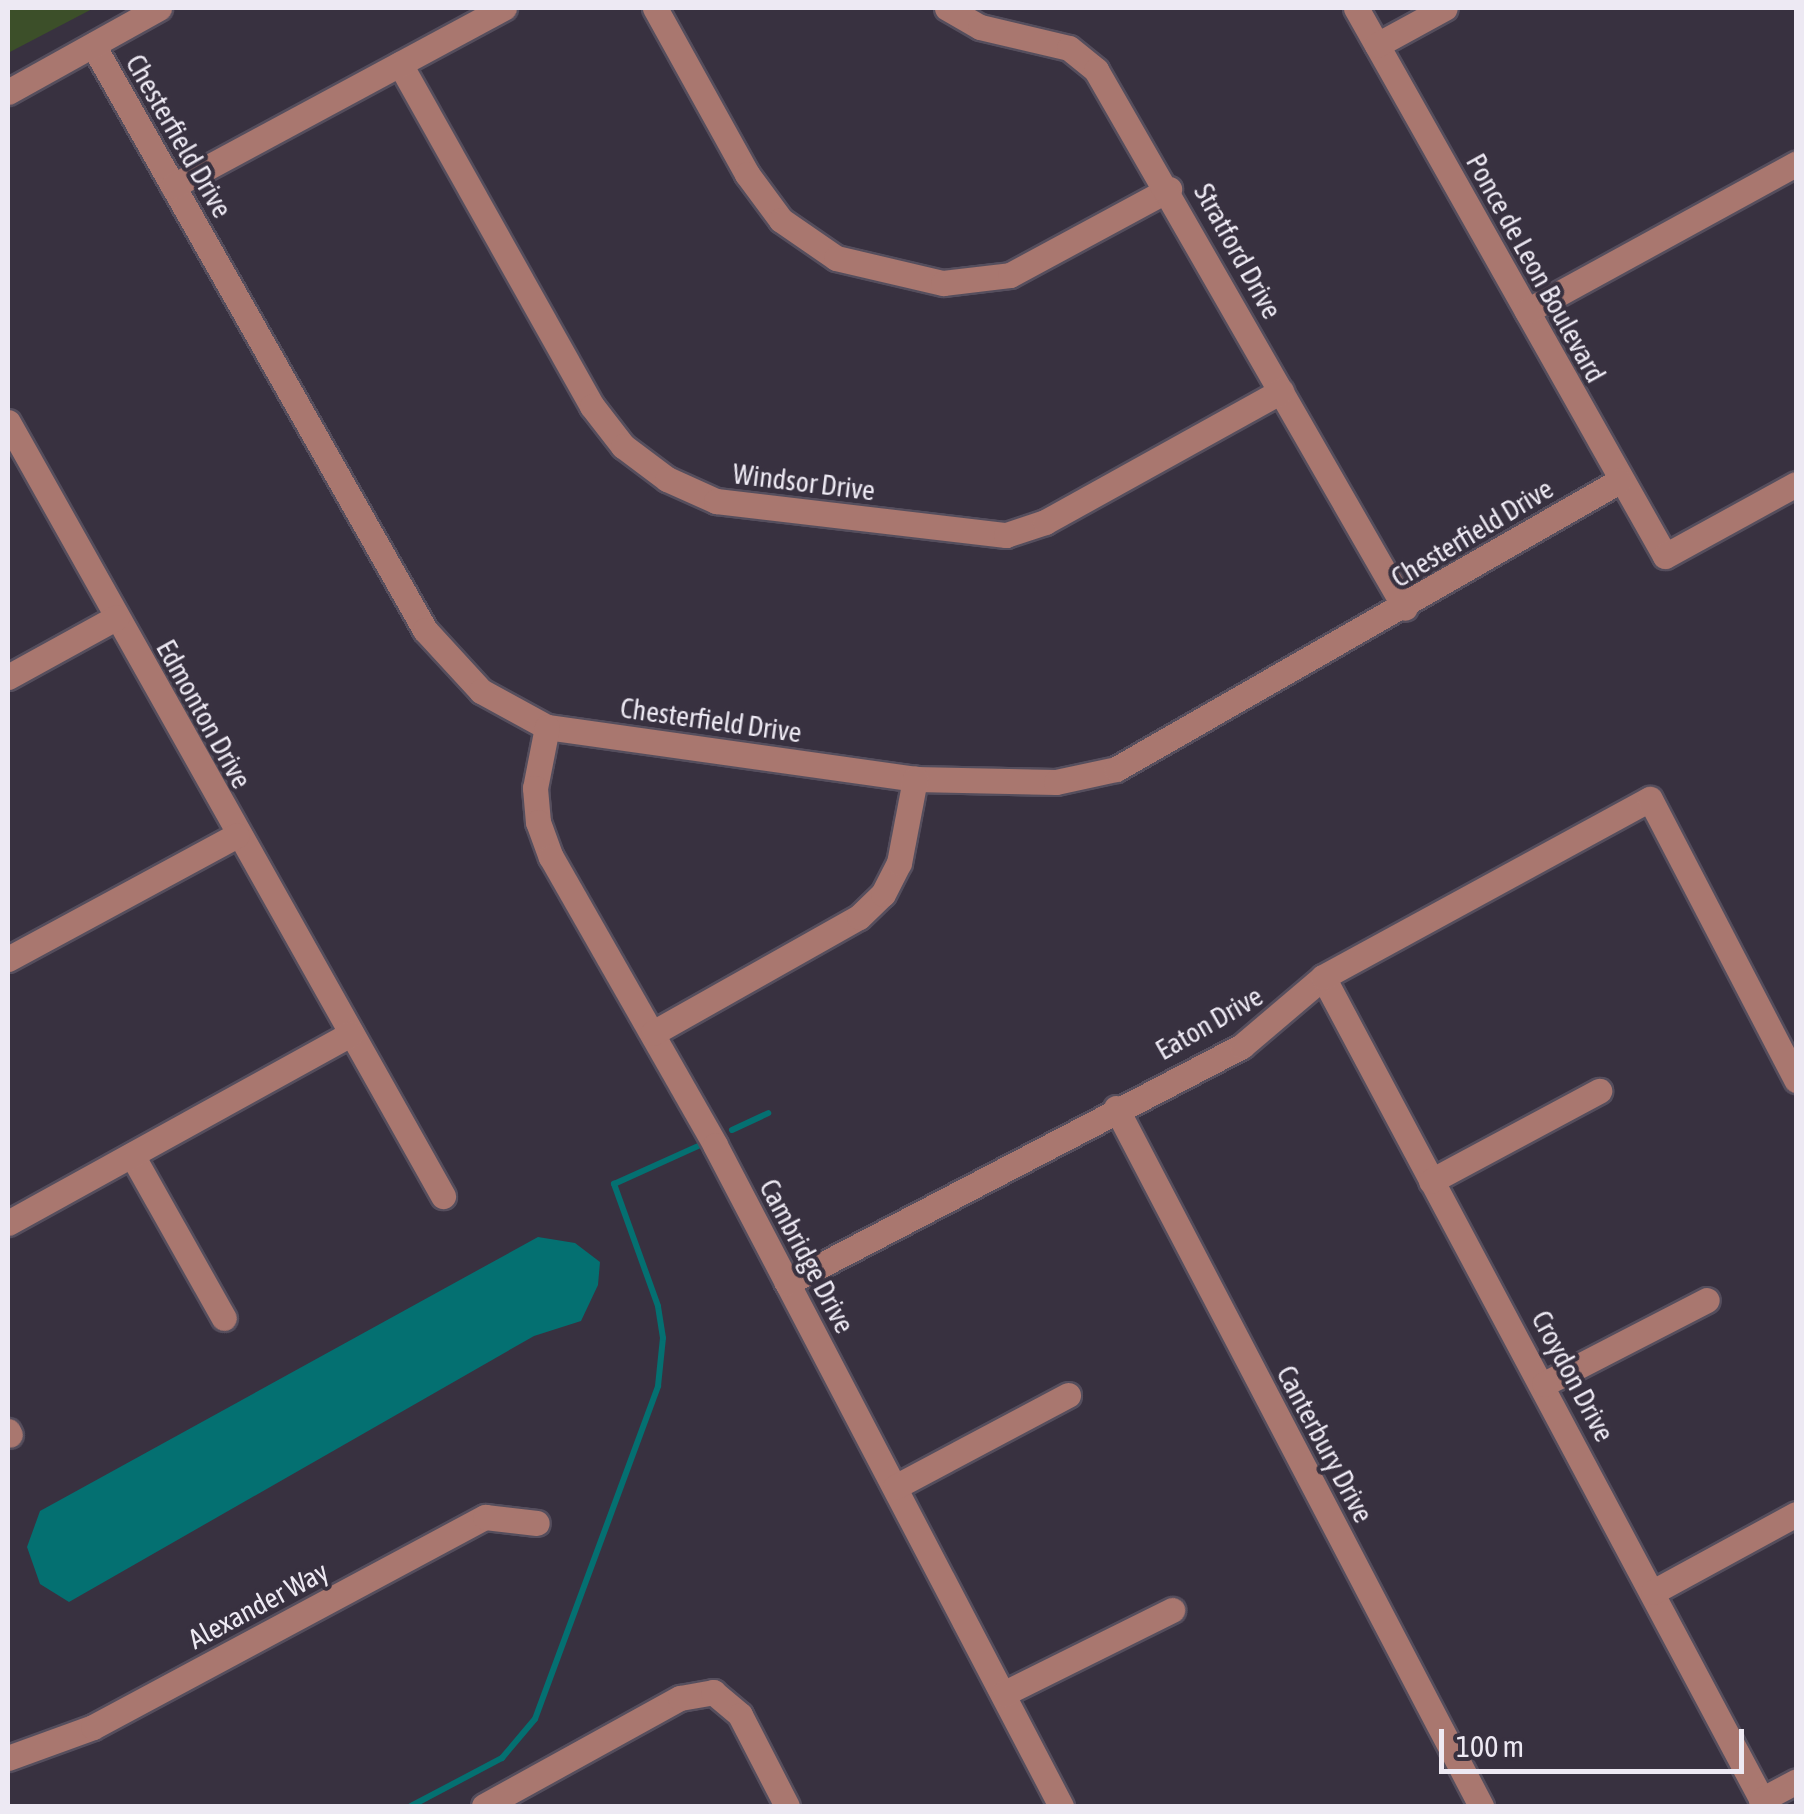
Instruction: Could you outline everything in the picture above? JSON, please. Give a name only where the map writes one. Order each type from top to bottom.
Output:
[{"type":"street","points":[[8,92],[160,8]]},
{"type":"street","points":[[173,186],[504,8]]},
{"type":"street","points":[[655,8],[747,174],[781,220],[836,258],[943,283],[1010,275],[1170,189]]},
{"type":"street","name":"Stratford Drive","points":[[947,8],[970,23],[1048,40],[1084,58],[1170,189],[1405,608]]},
{"type":"street","name":"Ponce de Leon Boulevard","points":[[1356,8],[1664,556],[1796,484]]},
{"type":"street","points":[[1377,45],[1446,8]]},
{"type":"street","name":"Chesterfield Drive","points":[[92,45],[426,630],[481,691],[547,727],[915,779],[1010,784],[1116,769],[1405,608],[1619,481]]},
{"type":"street","name":"Windsor Drive","points":[[400,64],[592,406],[638,457],[667,480],[716,501],[1006,534],[1045,522],[1281,391]]},
{"type":"street","points":[[1527,311],[1796,164]]},
{"type":"street","name":"Edmonton Drive","points":[[8,422],[443,1196]]},
{"type":"street","points":[[8,677],[117,617]]},
{"type":"street","name":"Cambridge Drive","points":[[547,727],[535,788],[538,822],[895,1487],[1061,1806]]},
{"type":"street","points":[[653,1033],[859,917],[883,894],[899,863],[915,779]]},
{"type":"street","name":"Eaton Drive","points":[[786,1283],[1116,1108],[1242,1046],[1323,977],[1650,799],[1796,1080]]},
{"type":"street","points":[[8,959],[237,835]]},
{"type":"street","name":"Croydon Drive","points":[[1323,977],[1430,1181],[1544,1384],[1763,1803]]},
{"type":"street","points":[[8,1224],[351,1034]]},
{"type":"street","points":[[1430,1181],[1599,1091]]},
{"type":"street","name":"Canterbury Drive","points":[[1116,1108],[1481,1806]]},
{"type":"street","points":[[132,1155],[224,1318]]},
{"type":"street","points":[[1544,1384],[1707,1300]]},
{"type":"street","points":[[895,1487],[1068,1395]]},
{"type":"street","points":[[1653,1592],[1796,1514]]},
{"type":"street","name":"Alexander Way","points":[[8,1758],[93,1727],[484,1517],[537,1523]]},
{"type":"street","points":[[1003,1694],[1172,1610]]},
{"type":"street","points":[[484,1806],[680,1698],[712,1692],[740,1715],[787,1806]]},
{"type":"street","points":[[1763,1803],[1796,1782]]},
{"type":"shaded area","points":[[8,8],[94,8],[8,53]]},
{"type":"shaded area","points":[[538,1237],[575,1243],[600,1262],[598,1285],[581,1321],[534,1336],[69,1602],[40,1584],[27,1547],[40,1511]]},
{"type":"waterway","points":[[732,1130],[768,1113]]},
{"type":"waterway","points":[[411,1806],[502,1758],[535,1719],[658,1386],[663,1338],[658,1306],[614,1184],[698,1146]]}]
